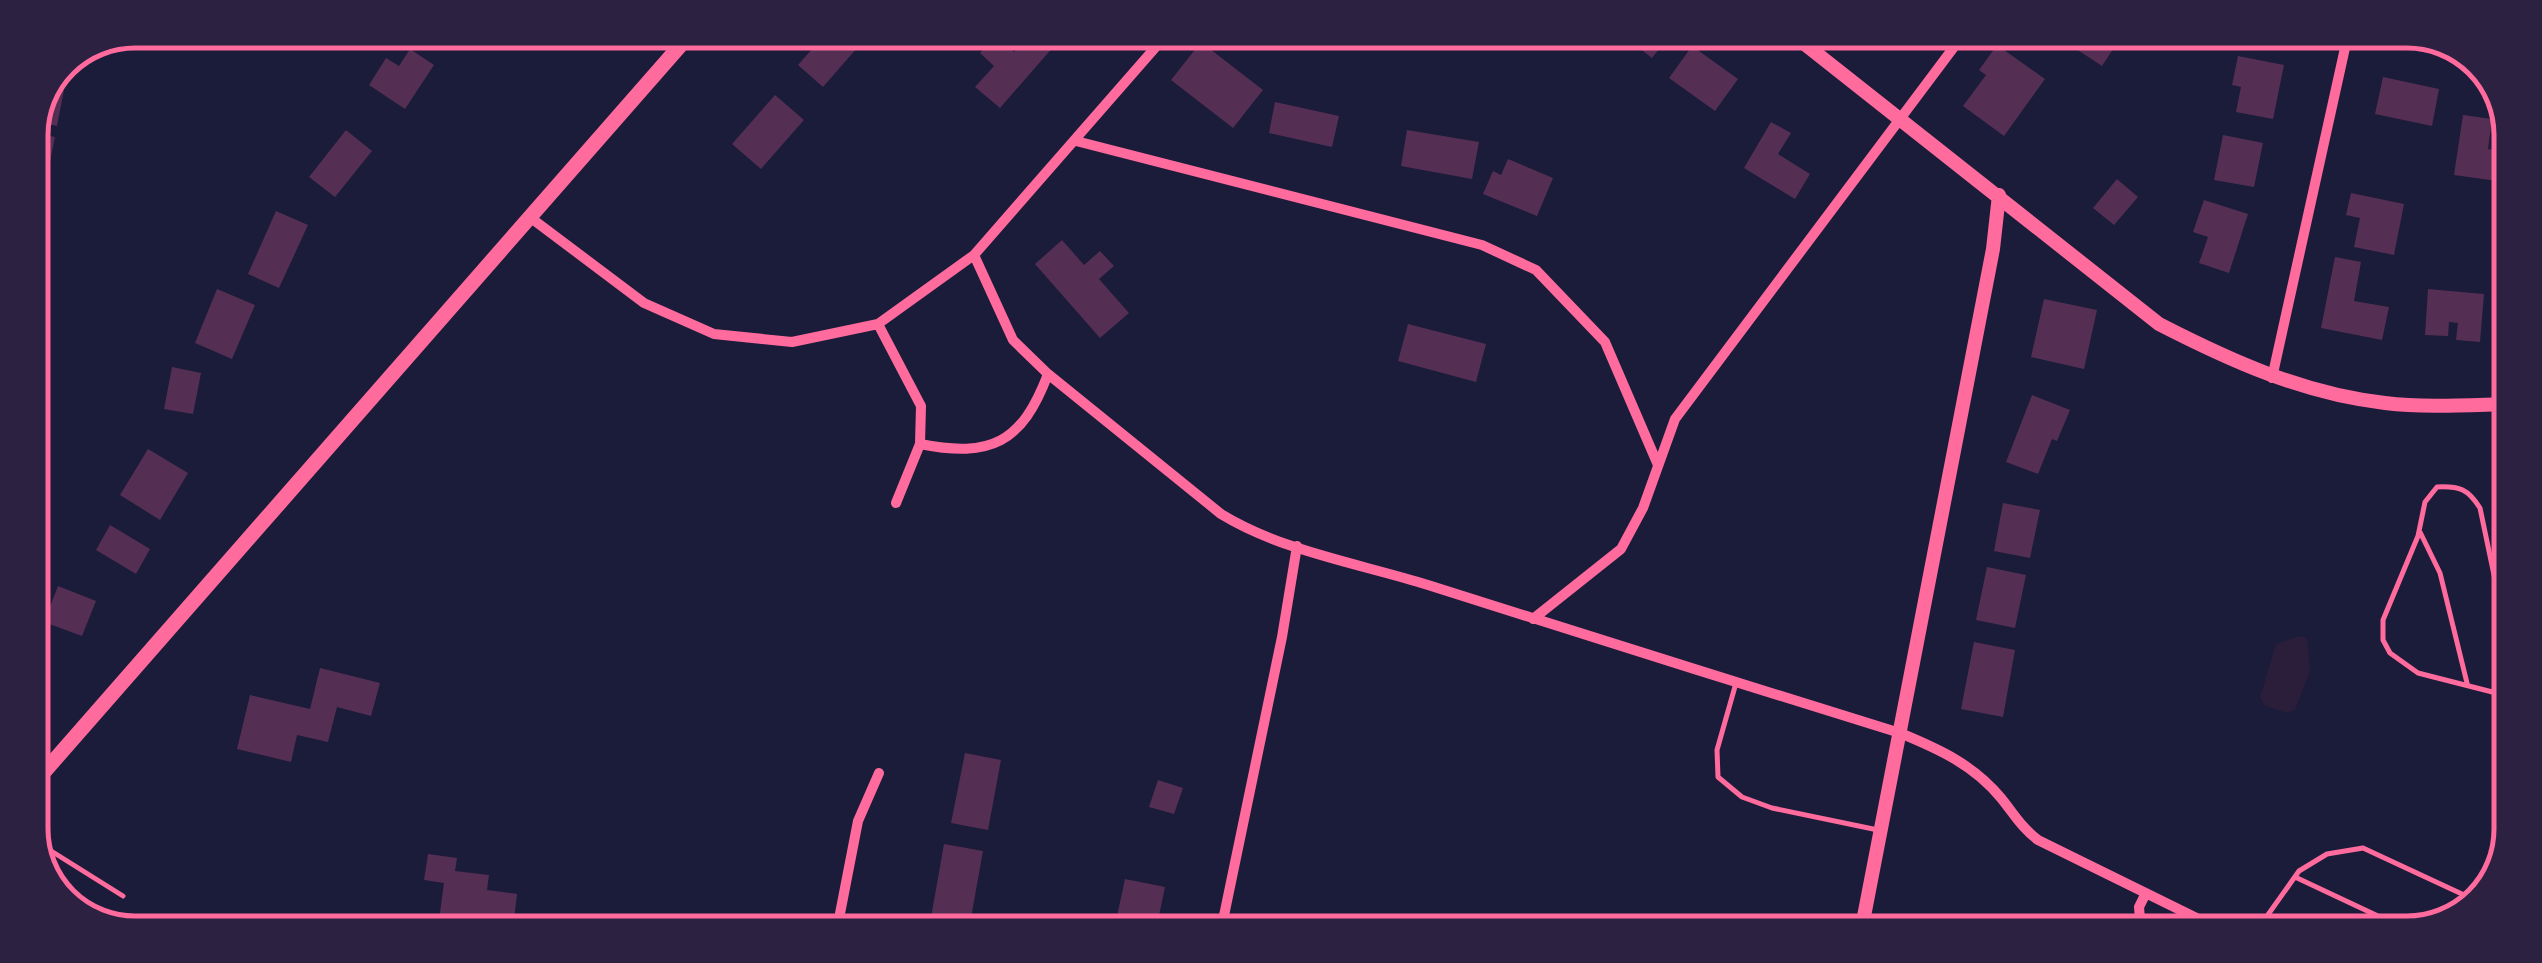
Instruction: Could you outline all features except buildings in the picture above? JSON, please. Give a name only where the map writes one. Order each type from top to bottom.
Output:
[{"type":"main road","points":[[48,768],[680,48]]},
{"type":"street","points":[[531,218],[644,303],[714,334],[792,342],[878,324],[974,255],[1155,48]]},
{"type":"street","points":[[1810,48],[2159,324],[2272,378],[2385,404],[2494,404]]},
{"type":"street","points":[[1533,620],[1621,549],[1643,508],[1675,419],[1952,48]]},
{"type":"street","points":[[2272,378],[2345,48]]},
{"type":"street","points":[[1076,142],[1482,245],[1536,270],[1605,342],[1658,465]]},
{"type":"street","points":[[1864,916],[1993,250],[1998,195]]},
{"type":"street","points":[[974,255],[1014,340],[1048,374],[1221,514],[1272,540],[1900,733],[1949,753],[1980,776],[2002,798],[2020,826],[2038,840],[2194,916]]},
{"type":"street","points":[[878,324],[921,406],[920,444],[896,503]]},
{"type":"street","points":[[920,444],[951,450],[996,445],[1020,428],[1036,408],[1048,374]]},
{"type":"street","points":[[1223,916],[1282,637],[1297,546]]},
{"type":"street","points":[[840,916],[858,821],[879,773]]},
{"type":"street","points":[[2139,916],[2146,893]]},
{"type":"lane","points":[[2494,575],[2480,508],[2469,491],[2456,486],[2437,487],[2425,502],[2406,570],[2383,620],[2383,640],[2390,653],[2418,673],[2494,692]]},
{"type":"lane","points":[[2419,530],[2440,573],[2468,684]]},
{"type":"lane","points":[[1736,682],[1717,750],[1718,776],[1742,797],[1772,808],[1881,831]]},
{"type":"lane","points":[[2267,916],[2299,871],[2328,854],[2363,848],[2465,894]]},
{"type":"lane","points":[[50,851],[123,896]]},
{"type":"lane","points":[[2295,877],[2378,916]]},
{"type":"shaded area","points":[[2300,636],[2307,638],[2310,671],[2295,710],[2287,713],[2265,706],[2260,697],[2276,644]]}]
